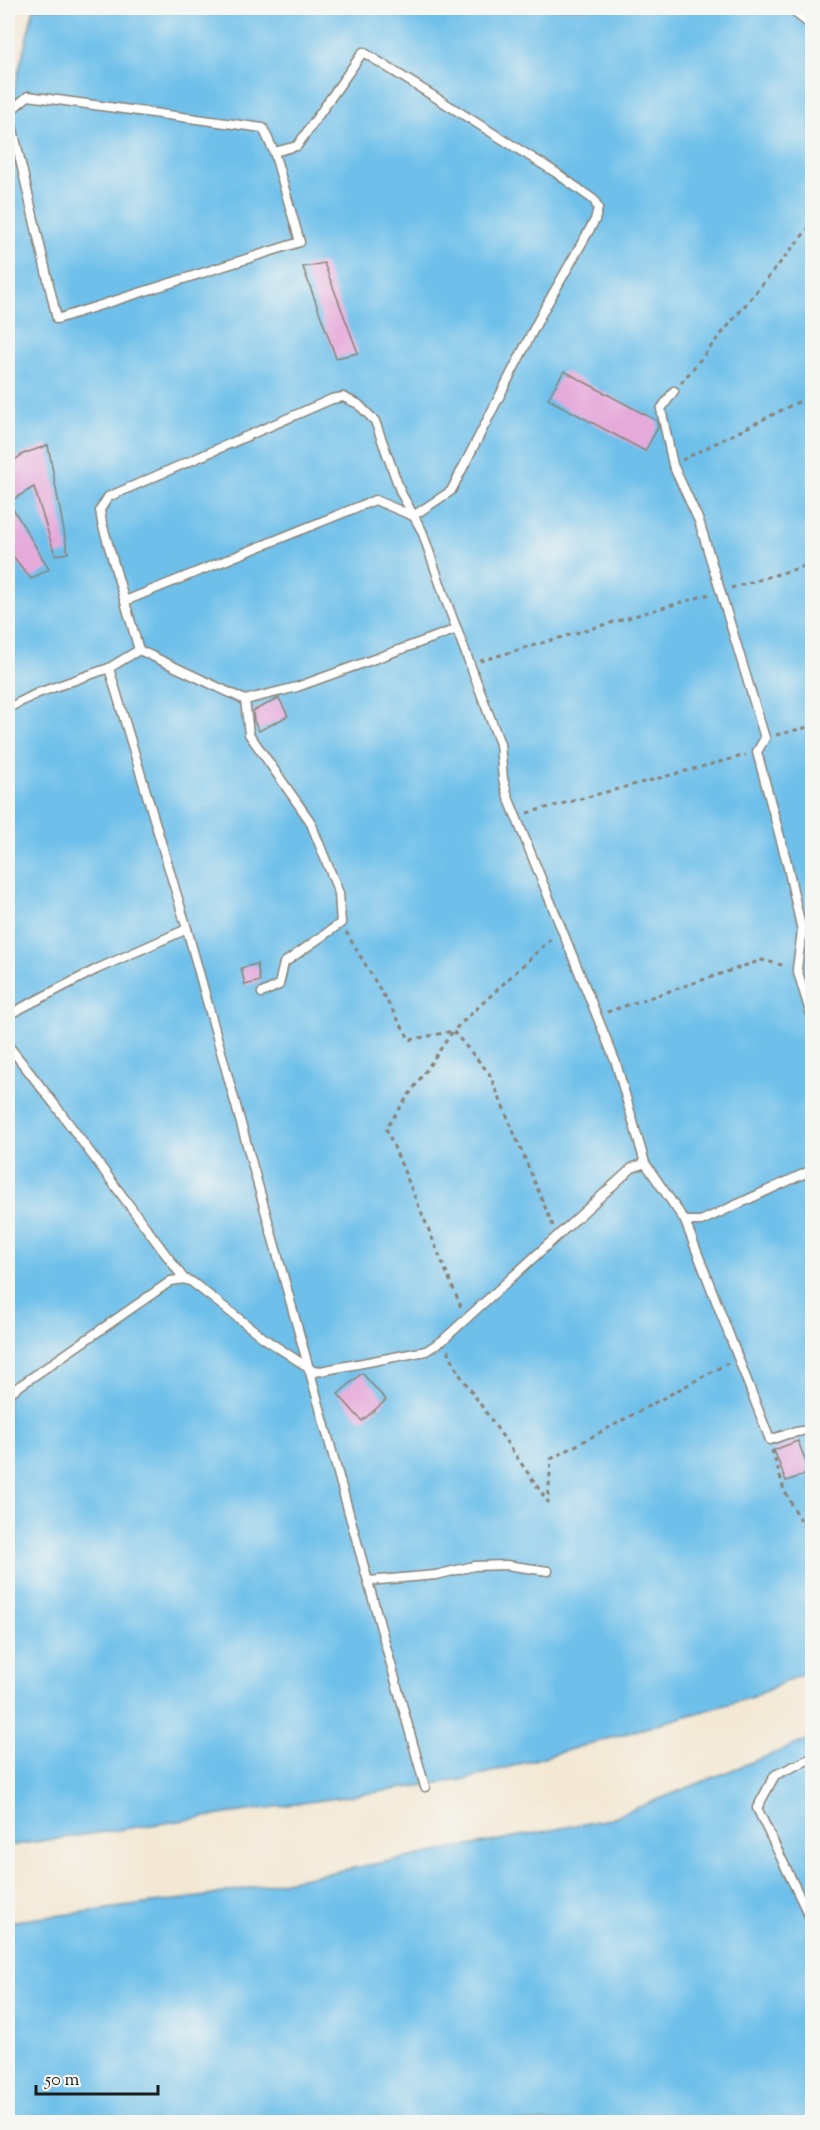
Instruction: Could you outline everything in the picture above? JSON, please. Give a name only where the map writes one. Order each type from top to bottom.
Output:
[{"type":"lane","points":[[789,8],[813,26]]},
{"type":"lane","points":[[274,152],[297,146],[363,52],[555,172],[594,200],[598,208],[595,220],[542,313],[451,491],[413,516]]},
{"type":"lane","points":[[28,96],[263,128],[274,152],[300,242],[57,319],[9,112],[28,96]]},
{"type":"lane","points":[[674,391],[661,409],[673,465],[699,521],[765,738],[757,752],[787,863],[802,932],[797,969],[813,1018]]},
{"type":"lane","points":[[457,629],[297,687],[245,700],[139,650],[100,510],[108,497],[332,399],[343,398],[358,404],[375,421],[400,493],[422,531],[500,744],[503,779],[515,816],[616,1063],[645,1163],[686,1221],[770,1440],[813,1429]]},
{"type":"lane","points":[[125,601],[375,500],[413,516]]},
{"type":"lane","points":[[8,708],[38,693],[109,668],[139,650]]},
{"type":"lane","points":[[109,668],[187,929],[425,1787]]},
{"type":"lane","points":[[245,700],[249,734],[310,822],[339,892],[341,924],[285,963],[279,985],[262,993]]},
{"type":"lane","points":[[8,1015],[97,969],[187,929]]},
{"type":"lane","points":[[8,1045],[184,1279]]},
{"type":"lane","points":[[8,1394],[171,1281],[184,1279],[192,1282],[265,1339],[315,1372],[426,1351],[466,1320],[632,1168],[645,1163]]},
{"type":"lane","points":[[686,1221],[701,1221],[813,1170]]},
{"type":"lane","points":[[368,1581],[436,1575],[474,1566],[506,1565],[548,1571]]},
{"type":"lane","points":[[813,1758],[775,1775],[758,1808],[813,1922]]},
{"type":"path","points":[[674,391],[813,224]]},
{"type":"path","points":[[673,465],[813,395]]},
{"type":"path","points":[[470,664],[813,564]]},
{"type":"path","points":[[765,738],[813,726]]},
{"type":"path","points":[[515,816],[757,752]]},
{"type":"path","points":[[341,924],[410,1040],[453,1030]]},
{"type":"path","points":[[466,1320],[386,1128],[453,1030],[561,929]]},
{"type":"path","points":[[597,1016],[762,960],[797,969]]},
{"type":"path","points":[[453,1030],[489,1073],[557,1237]]},
{"type":"path","points":[[443,1340],[458,1372],[548,1502],[551,1459],[738,1358]]},
{"type":"path","points":[[770,1440],[784,1490],[813,1541]]},
{"type":"water","points":[[34,8],[812,8],[812,1669],[753,1697],[467,1779],[8,1846],[8,112]]},
{"type":"water","points":[[812,1738],[812,2122],[8,2122],[8,1922],[207,1896],[609,1819]]},
{"type":"building","points":[[324,263],[358,353],[336,358],[303,267]]},
{"type":"building","points":[[564,371],[657,421],[658,427],[645,451],[548,399]]},
{"type":"building","points":[[48,445],[68,553],[55,555],[34,487],[9,502],[49,569],[31,579],[8,550],[8,465],[23,454]]},
{"type":"building","points":[[279,698],[288,716],[259,731],[254,721],[253,711]]},
{"type":"building","points":[[257,964],[260,981],[245,985],[241,968]]},
{"type":"building","points":[[362,1373],[386,1400],[362,1421],[338,1394]]},
{"type":"building","points":[[798,1441],[810,1473],[786,1481],[774,1450]]}]
